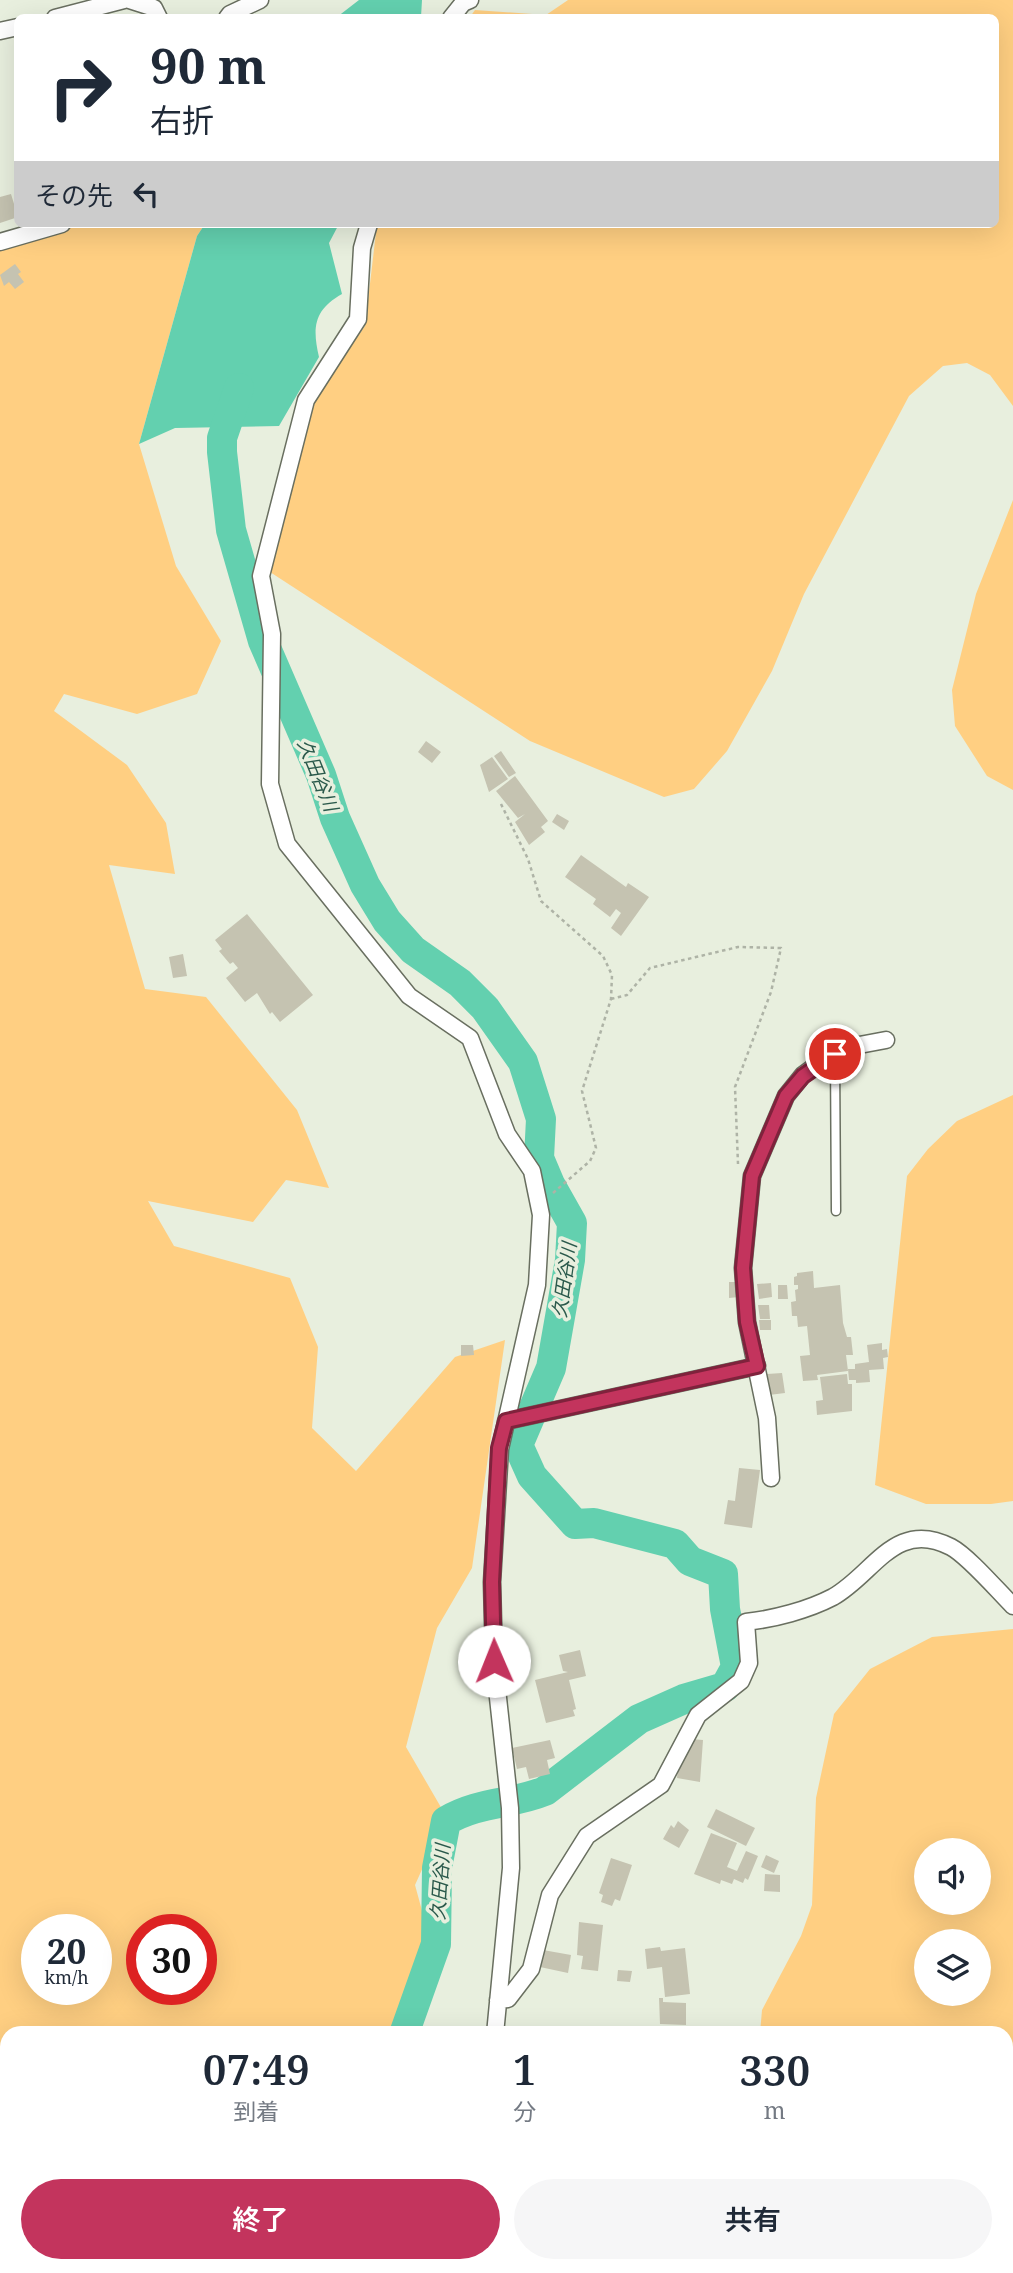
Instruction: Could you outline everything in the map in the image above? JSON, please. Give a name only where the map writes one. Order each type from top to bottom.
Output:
[{"type":"street","points":[[70,14],[124,0]]},
{"type":"street","points":[[130,0],[154,8],[157,14]]},
{"type":"street","points":[[230,14],[260,0]]},
{"type":"street","points":[[454,14],[463,3],[470,0]]},
{"type":"street","points":[[0,242],[48,228]]},
{"type":"street","points":[[368,228],[362,248],[358,319],[306,400],[261,576],[272,634],[270,784],[287,844],[409,996],[470,1038],[507,1134],[532,1171],[541,1215],[537,1285],[514,1420],[499,1448],[492,1582],[494,1661],[510,1808],[511,1868],[496,2026]]},
{"type":"street","points":[[771,1479],[767,1418],[747,1322],[743,1268],[752,1176],[786,1096],[803,1076],[835,1054],[854,1046],[886,1040]]},
{"type":"street","points":[[514,1420],[757,1366]]},
{"type":"street","points":[[498,2000],[508,1999],[531,1969],[550,1895],[587,1836],[661,1785],[698,1715],[741,1681],[749,1663],[746,1622],[768,1620],[831,1598],[882,1555],[906,1540],[925,1539],[952,1548],[1013,1606]]},
{"type":"lane","points":[[835,1054],[836,1211]]},
{"type":"path","points":[[501,804],[528,859],[541,901],[603,956],[612,975],[611,999],[582,1091],[596,1148],[590,1161],[551,1195]]},
{"type":"path","points":[[611,999],[626,995],[650,968],[738,947],[781,948],[771,992],[735,1087],[738,1166],[752,1176]]},
{"type":"shaded area","points":[[359,0],[422,0],[421,14],[341,14]]},
{"type":"shaded area","points":[[568,0],[1013,0],[1013,406],[990,375],[967,363],[943,366],[909,396],[804,594],[772,671],[727,751],[694,789],[664,797],[530,741],[270,572],[307,409],[365,326],[377,228],[999,228],[999,14],[547,14]]},
{"type":"shaded area","points":[[475,10],[532,14],[472,14]]},
{"type":"shaded area","points":[[65,228],[202,228],[197,236],[139,444],[176,566],[221,641],[197,694],[137,714],[64,694],[54,711],[127,765],[166,823],[175,874],[109,865],[145,989],[206,997],[297,1110],[329,1188],[286,1180],[253,1222],[148,1201],[174,1246],[290,1278],[318,1347],[312,1428],[356,1471],[455,1357],[505,1340],[472,1568],[437,1628],[406,1747],[446,1816],[415,1885],[430,1940],[415,1995],[397,2026],[0,2026],[0,249]]},
{"type":"shaded area","points":[[202,228],[337,228],[329,243],[342,294],[326,306],[317,320],[319,357],[279,426],[175,428],[139,444],[197,236]]},
{"type":"shaded area","points":[[1013,500],[1013,790],[987,776],[955,726],[952,690],[976,594]]},
{"type":"shaded area","points":[[1013,1095],[1013,1501],[991,1504],[926,1504],[875,1485],[907,1176],[928,1149],[957,1121]]},
{"type":"shaded area","points":[[1013,1629],[1013,2026],[761,2026],[762,2010],[801,1936],[812,1905],[816,1798],[834,1714],[870,1669],[932,1637]]},
{"type":"building","points":[[11,194],[14,218],[0,223],[0,197]]},
{"type":"building","points":[[15,264],[24,282],[15,289],[9,282],[4,286],[0,275]]},
{"type":"building","points":[[426,741],[441,752],[432,763],[418,752]]},
{"type":"building","points":[[501,751],[516,773],[509,777],[494,756]]},
{"type":"building","points":[[492,757],[508,779],[489,792],[480,765]]},
{"type":"building","points":[[515,776],[548,821],[541,827],[545,832],[529,845],[515,822],[525,814],[518,818],[496,791]]},
{"type":"building","points":[[557,814],[569,821],[564,830],[552,822]]},
{"type":"building","points":[[581,855],[626,887],[628,883],[649,897],[621,936],[611,928],[621,913],[616,909],[610,917],[593,904],[596,899],[565,877]]},
{"type":"building","points":[[247,914],[313,995],[280,1022],[272,1012],[270,1014],[257,993],[245,1002],[226,978],[238,968],[233,962],[230,964],[219,951],[222,949],[215,940]]},
{"type":"building","points":[[183,954],[187,976],[173,978],[169,957]]},
{"type":"building","points":[[813,1271],[814,1288],[840,1285],[843,1323],[847,1337],[851,1337],[853,1355],[846,1355],[848,1371],[817,1375],[818,1380],[803,1381],[800,1356],[810,1355],[807,1326],[798,1327],[797,1316],[792,1316],[791,1302],[796,1301],[795,1290],[798,1289],[798,1285],[794,1285],[794,1277],[797,1273]]},
{"type":"building","points":[[729,1282],[738,1282],[739,1297],[729,1298]]},
{"type":"building","points":[[771,1283],[772,1297],[759,1299],[757,1284]]},
{"type":"building","points":[[778,1285],[787,1285],[788,1299],[778,1299]]},
{"type":"building","points":[[758,1305],[769,1305],[770,1319],[760,1319]]},
{"type":"building","points":[[759,1320],[771,1320],[771,1330],[760,1330]]},
{"type":"building","points":[[882,1343],[882,1350],[887,1349],[888,1357],[883,1358],[884,1369],[869,1370],[870,1382],[856,1383],[856,1380],[849,1380],[848,1369],[855,1369],[855,1364],[869,1362],[867,1345]]},
{"type":"building","points":[[461,1345],[473,1345],[474,1355],[461,1356]]},
{"type":"building","points":[[782,1373],[785,1393],[769,1395],[767,1374]]},
{"type":"building","points":[[847,1374],[848,1384],[852,1384],[852,1411],[817,1415],[816,1401],[823,1400],[820,1377]]},
{"type":"building","points":[[739,1468],[760,1470],[752,1528],[724,1524],[728,1500],[735,1501]]},
{"type":"building","points":[[580,1650],[586,1676],[569,1680],[576,1709],[573,1710],[575,1716],[546,1723],[535,1680],[568,1672],[563,1671],[559,1655]]},
{"type":"building","points":[[691,1739],[703,1740],[700,1782],[677,1778],[679,1759]]},
{"type":"building","points":[[550,1740],[555,1758],[547,1760],[550,1774],[529,1779],[526,1767],[517,1769],[512,1748]]},
{"type":"building","points":[[716,1809],[755,1828],[746,1846],[707,1827]]},
{"type":"building","points":[[678,1821],[689,1830],[679,1848],[663,1839],[671,1825],[674,1828]]},
{"type":"building","points":[[711,1833],[737,1843],[727,1867],[737,1871],[746,1851],[758,1856],[748,1880],[745,1878],[743,1883],[734,1879],[732,1884],[721,1880],[720,1884],[694,1874]]},
{"type":"building","points":[[766,1855],[779,1861],[774,1873],[761,1867]]},
{"type":"building","points":[[611,1858],[632,1865],[620,1901],[615,1899],[612,1906],[601,1902],[603,1895],[599,1893]]},
{"type":"building","points":[[765,1874],[780,1875],[780,1892],[764,1891]]},
{"type":"building","points":[[579,1922],[603,1925],[598,1971],[581,1969],[583,1956],[577,1955]]},
{"type":"building","points":[[660,1947],[661,1951],[685,1948],[690,1994],[665,1997],[662,1967],[647,1969],[645,1949]]},
{"type":"building","points":[[543,1950],[571,1955],[568,1973],[540,1967]]},
{"type":"building","points":[[618,1970],[632,1971],[630,1982],[617,1981]]},
{"type":"building","points":[[659,1998],[663,1998],[663,2002],[686,2003],[686,2025],[660,2024]]},
{"type":"waterway","name":"久田谷川","points":[[239,388],[222,438],[222,452],[231,530],[263,641],[321,775],[335,818],[365,885],[387,921],[413,950],[460,983],[485,1008],[523,1062],[541,1119],[539,1158],[572,1223],[570,1260],[551,1368],[518,1445],[532,1476],[575,1524],[594,1523],[675,1544],[690,1561],[723,1574],[725,1609],[736,1667],[725,1687],[684,1699],[639,1719],[545,1791],[483,1806],[446,1821],[437,1868],[436,1944],[407,2026]]},
{"type":"route","points":[[494,1661],[492,1582],[499,1448],[506,1421],[757,1366],[747,1322],[743,1268],[752,1176],[786,1096],[803,1076],[835,1054]]}]
